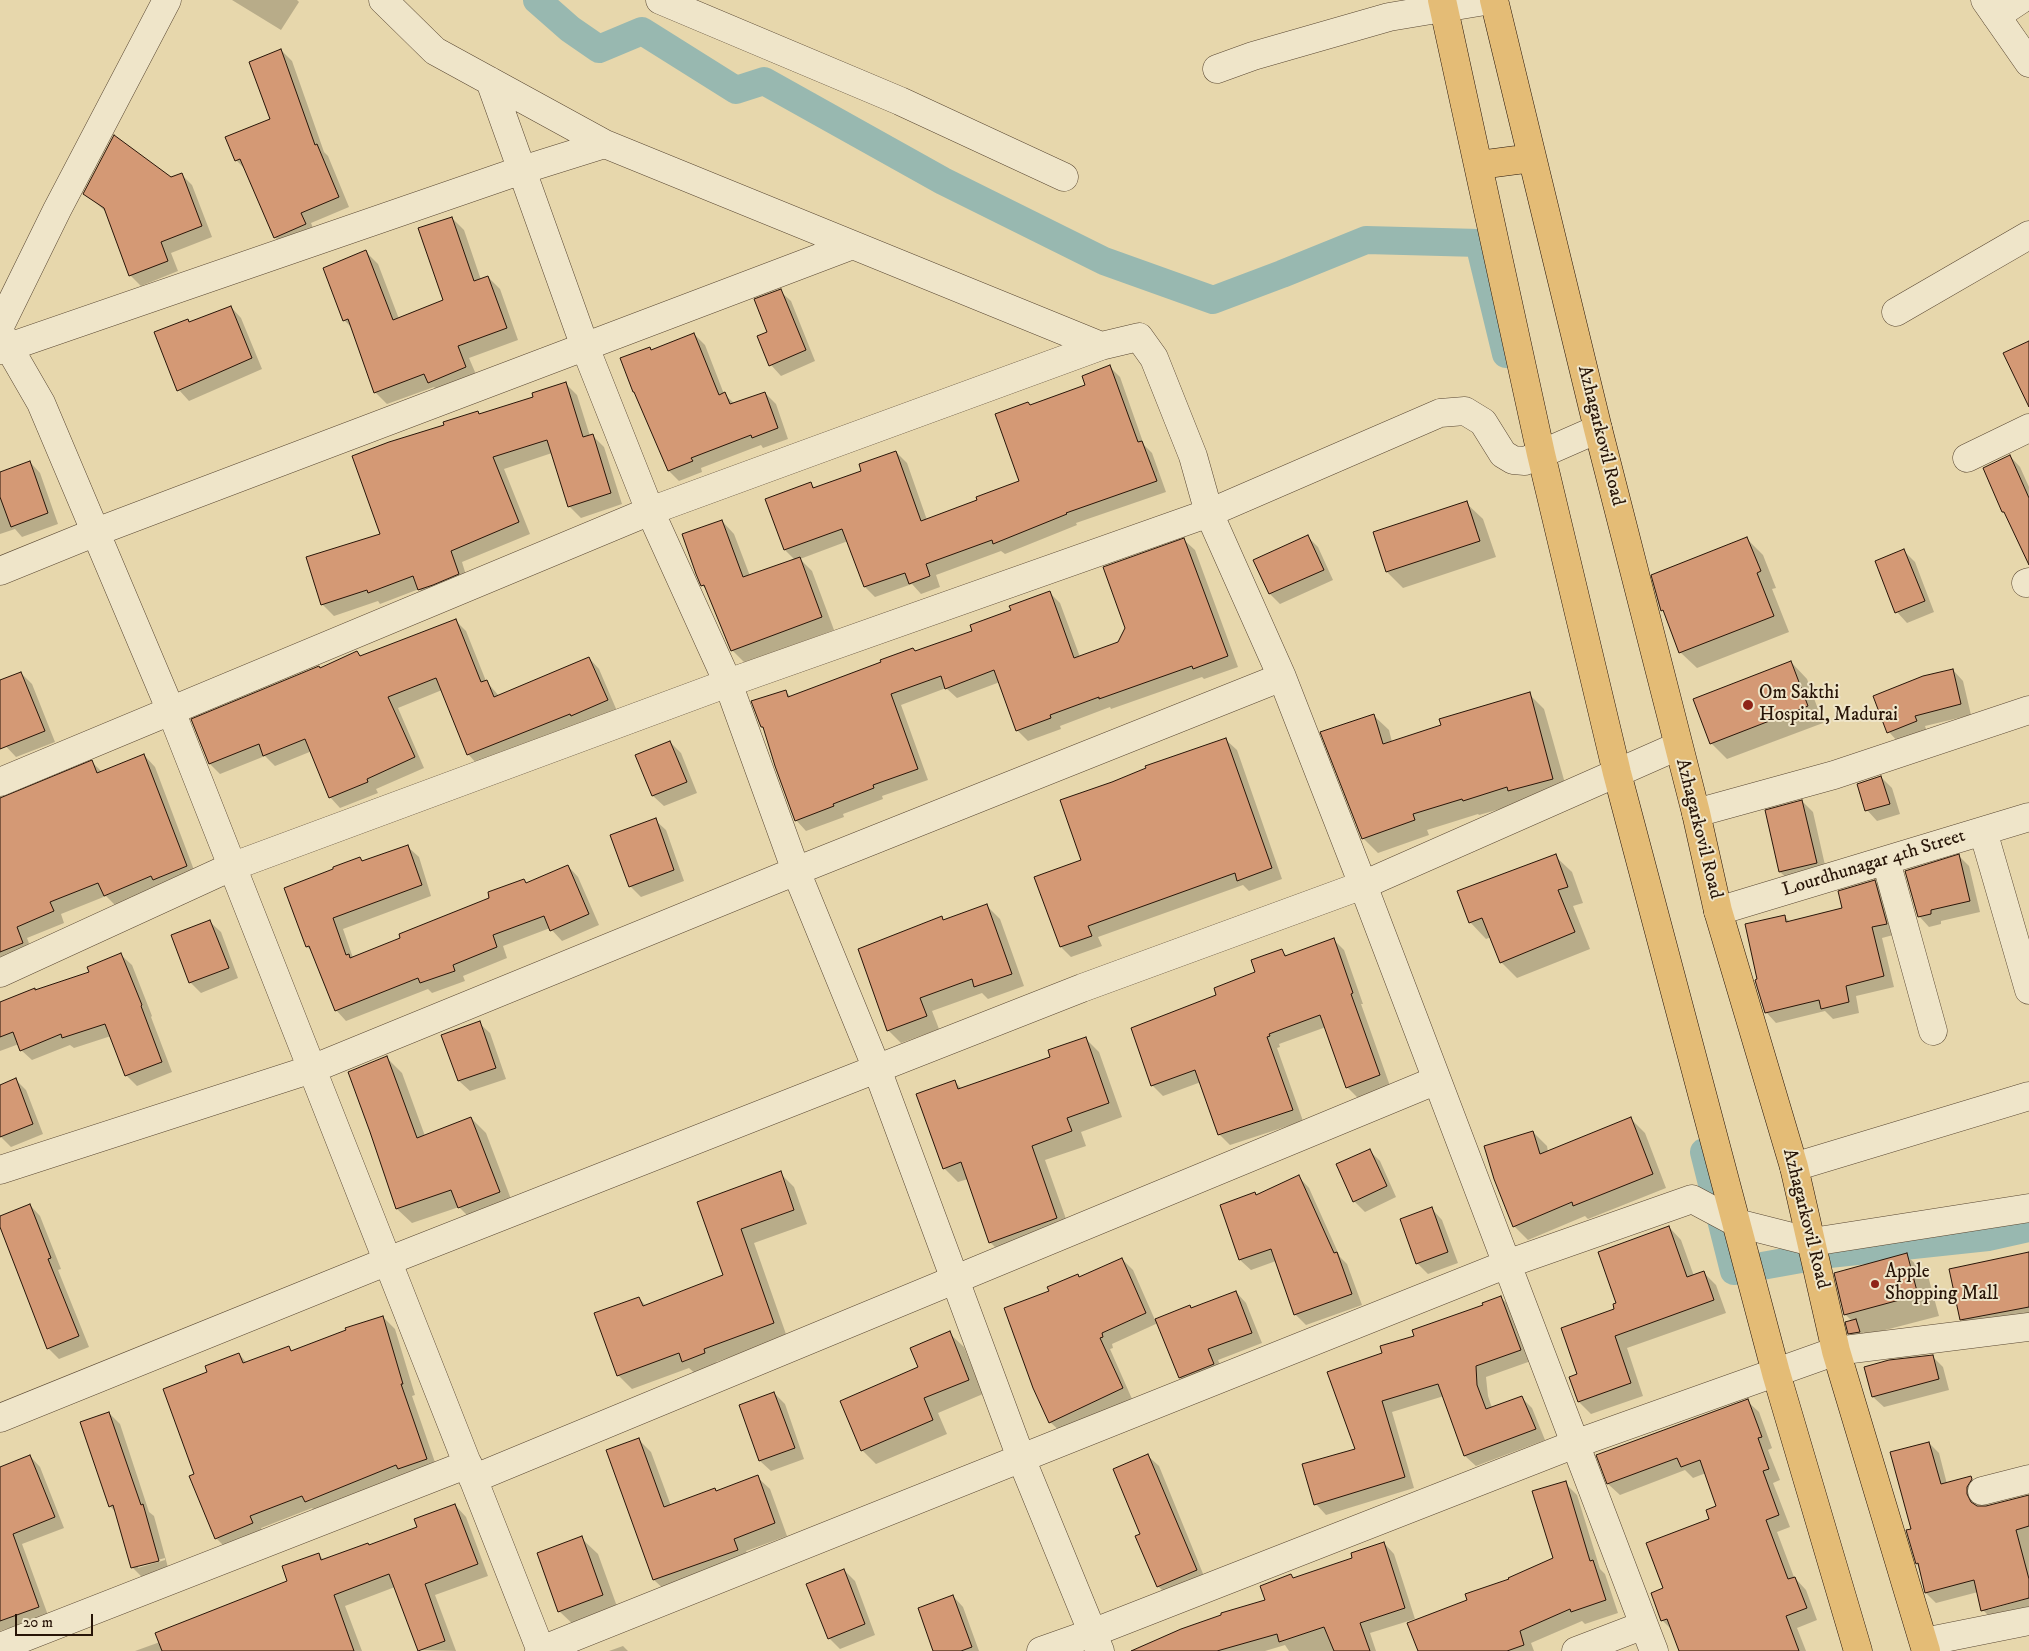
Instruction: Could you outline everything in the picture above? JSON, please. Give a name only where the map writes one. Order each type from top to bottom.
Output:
[{"type":"main road","name":"Azhagarkovil Road","points":[[1492,0],[1598,429],[1696,813],[1718,911],[1794,1167],[1836,1351],[1924,1646]]},
{"type":"main road","points":[[1443,4],[1479,165],[1533,457],[1611,775],[1776,1373],[1858,1651]]},
{"type":"main road","points":[[1479,165],[1532,158]]},
{"type":"street","points":[[2,338],[57,210],[167,0]]},
{"type":"street","points":[[384,0],[435,51],[605,144],[1101,346]]},
{"type":"street","points":[[660,0],[900,101],[1064,177]]},
{"type":"street","points":[[1217,69],[1253,56],[1443,4],[1492,0]]},
{"type":"street","points":[[2020,0],[1990,8],[2029,63]]},
{"type":"street","points":[[490,81],[585,347],[650,511],[728,683],[796,870],[877,1069],[1021,1458],[1096,1642]]},
{"type":"street","points":[[2,338],[605,144]]},
{"type":"street","points":[[1896,312],[2029,235]]},
{"type":"street","points":[[0,571],[96,532],[853,245]]},
{"type":"street","points":[[0,782],[650,511],[1101,346],[1139,336],[1154,358],[1193,456],[1209,513],[1282,677],[1654,1651]]},
{"type":"street","points":[[2,338],[41,403],[170,710],[540,1651],[1506,1264],[1692,1199],[1736,1223],[1814,1253],[2029,1208]]},
{"type":"street","points":[[0,973],[231,867],[728,683],[1209,513],[1440,414],[1465,411],[1482,422],[1503,454],[1512,460],[1533,457],[1598,429]]},
{"type":"street","points":[[1967,458],[2029,428]]},
{"type":"street","points":[[0,1170],[312,1069],[796,870],[1282,677]]},
{"type":"street","points":[[1696,813],[1834,775],[2029,710]]},
{"type":"street","points":[[0,1418],[388,1261],[1082,988],[1362,885],[1678,746]]},
{"type":"street","name":"Lourdhunagar 4th Street","points":[[1718,911],[2029,816]]},
{"type":"street","points":[[1983,831],[2029,990]]},
{"type":"street","points":[[1886,861],[1933,1031]]},
{"type":"street","points":[[0,1647],[470,1471],[956,1279],[1436,1080]]},
{"type":"street","points":[[1794,1167],[2029,1096]]},
{"type":"street","points":[[1041,1651],[1096,1642],[1575,1444],[1836,1351],[2029,1327]]},
{"type":"street","points":[[1982,1490],[2029,1479]]},
{"type":"street","points":[[1924,1646],[2029,1621]]},
{"type":"street","points":[[1576,1651],[1644,1625]]},
{"type":"building","points":[[281,49],[315,145],[317,144],[339,197],[301,213],[306,224],[274,238],[240,159],[235,161],[225,137],[270,119],[249,62]]},
{"type":"building","points":[[114,135],[171,177],[182,173],[202,226],[161,242],[168,261],[129,276],[104,208],[83,194]]},
{"type":"building","points":[[452,217],[474,281],[488,276],[507,328],[458,346],[466,367],[428,383],[424,374],[374,393],[348,319],[343,321],[323,268],[366,250],[393,320],[443,300],[418,228]]},
{"type":"building","points":[[781,289],[806,350],[769,366],[757,336],[767,332],[754,299]]},
{"type":"building","points":[[231,306],[252,358],[177,391],[154,332],[188,319],[189,322]]},
{"type":"building","points":[[694,333],[719,395],[725,392],[730,404],[765,392],[778,428],[752,438],[751,435],[691,458],[693,461],[668,471],[620,358],[650,347],[651,350]]},
{"type":"building","points":[[2029,341],[2029,407],[2003,353]]},
{"type":"building","points":[[1110,365],[1138,442],[1142,441],[1157,481],[1066,513],[993,544],[992,540],[926,564],[930,576],[909,584],[905,573],[864,587],[842,529],[784,550],[765,499],[811,482],[813,488],[861,471],[859,464],[896,451],[921,521],[977,500],[976,497],[1019,481],[995,414],[1028,402],[1030,405],[1085,385],[1082,376]]},
{"type":"building","points":[[566,382],[583,437],[593,434],[611,493],[568,507],[547,440],[493,457],[519,522],[451,551],[459,574],[418,590],[413,576],[368,593],[367,590],[321,605],[306,557],[380,534],[352,456],[444,425],[443,422],[478,411],[479,414],[533,397],[532,393]]},
{"type":"building","points":[[2010,455],[2029,498],[2029,565],[2004,512],[2002,512],[1983,468]]},
{"type":"building","points":[[30,461],[48,513],[11,527],[0,497],[0,472]]},
{"type":"building","points":[[1467,501],[1480,541],[1386,572],[1373,532]]},
{"type":"building","points":[[722,520],[743,577],[800,557],[822,617],[731,651],[704,585],[701,586],[682,534]]},
{"type":"building","points":[[1308,535],[1324,570],[1269,594],[1253,560]]},
{"type":"building","points":[[1747,537],[1761,571],[1757,573],[1774,616],[1679,653],[1663,610],[1661,611],[1651,575]]},
{"type":"building","points":[[1184,538],[1228,656],[1193,669],[1192,666],[1099,699],[1099,697],[1050,715],[1051,718],[1016,731],[994,670],[945,689],[941,676],[891,694],[918,769],[873,785],[874,788],[795,821],[763,727],[761,727],[751,701],[786,690],[788,697],[913,648],[915,651],[972,631],[970,625],[1011,610],[1009,606],[1050,591],[1074,658],[1118,642],[1125,628],[1103,567]]},
{"type":"building","points":[[1904,549],[1925,601],[1895,613],[1875,561]]},
{"type":"building","points":[[456,619],[481,682],[487,680],[494,697],[589,657],[608,700],[467,755],[436,678],[388,697],[415,757],[367,779],[368,782],[329,798],[305,739],[263,756],[259,744],[209,764],[191,719],[319,666],[320,668],[357,651],[360,656]]},
{"type":"building","points":[[1791,661],[1808,706],[1710,744],[1693,699]]},
{"type":"building","points":[[1953,669],[1961,704],[1915,716],[1917,721],[1887,733],[1873,696],[1923,676]]},
{"type":"building","points":[[21,672],[45,731],[0,749],[0,680]]},
{"type":"building","points":[[1530,692],[1553,779],[1508,791],[1507,787],[1413,814],[1415,820],[1362,839],[1320,732],[1374,714],[1383,744],[1441,725],[1439,719]]},
{"type":"building","points":[[1226,738],[1272,868],[1237,881],[1235,873],[1088,926],[1092,936],[1060,947],[1034,877],[1081,860],[1060,800],[1112,782],[1146,768],[1145,766]]},
{"type":"building","points":[[670,741],[687,782],[652,796],[635,755]]},
{"type":"building","points":[[144,754],[187,866],[153,880],[151,876],[104,896],[98,883],[50,902],[54,911],[17,927],[23,943],[0,952],[0,798],[92,760],[97,773]]},
{"type":"building","points":[[1881,776],[1890,804],[1865,811],[1857,784]]},
{"type":"building","points":[[1802,800],[1817,863],[1779,872],[1765,810]]},
{"type":"building","points":[[656,818],[674,870],[629,887],[610,835]]},
{"type":"building","points":[[408,845],[422,885],[333,918],[346,955],[349,954],[350,958],[400,938],[399,934],[489,898],[488,892],[524,879],[526,883],[568,865],[589,914],[550,931],[544,916],[493,935],[497,947],[453,965],[455,971],[420,983],[418,978],[335,1011],[309,946],[306,947],[284,888],[360,857],[362,861]]},
{"type":"building","points":[[1556,854],[1568,887],[1558,890],[1575,932],[1500,963],[1482,918],[1469,923],[1457,891]]},
{"type":"building","points":[[1959,854],[1970,901],[1931,910],[1931,914],[1918,917],[1905,871]]},
{"type":"building","points":[[1875,880],[1887,924],[1872,927],[1884,976],[1846,986],[1849,1002],[1821,1009],[1819,1000],[1765,1013],[1755,980],[1757,979],[1745,924],[1785,915],[1786,922],[1842,908],[1838,891]]},
{"type":"building","points":[[987,904],[1012,974],[974,987],[972,979],[920,998],[927,1016],[887,1031],[858,949],[942,916],[943,920]]},
{"type":"building","points":[[210,920],[229,968],[189,983],[171,935]]},
{"type":"building","points":[[1334,938],[1353,993],[1351,994],[1380,1075],[1346,1088],[1320,1015],[1269,1034],[1270,1036],[1267,1037],[1293,1110],[1218,1135],[1195,1070],[1151,1086],[1131,1028],[1216,995],[1214,988],[1255,972],[1251,960],[1282,949],[1285,956]]},
{"type":"building","points":[[121,953],[162,1062],[125,1076],[105,1024],[62,1038],[61,1034],[20,1051],[13,1032],[0,1037],[0,1002],[35,988],[35,990],[89,972],[87,967]]},
{"type":"building","points":[[480,1021],[496,1068],[458,1081],[441,1035]]},
{"type":"building","points":[[1086,1037],[1109,1103],[1067,1118],[1072,1131],[1032,1146],[1057,1218],[989,1243],[961,1162],[943,1169],[916,1094],[955,1080],[958,1089],[1050,1057],[1048,1050]]},
{"type":"building","points":[[387,1056],[417,1138],[471,1117],[500,1192],[458,1208],[451,1190],[396,1209],[348,1072]]},
{"type":"building","points":[[16,1078],[33,1124],[0,1137],[0,1085]]},
{"type":"building","points":[[1631,1117],[1653,1174],[1573,1206],[1572,1202],[1513,1227],[1494,1179],[1484,1146],[1533,1131],[1540,1154]]},
{"type":"building","points":[[1370,1149],[1387,1186],[1353,1202],[1336,1164]]},
{"type":"building","points":[[781,1171],[794,1210],[741,1229],[774,1323],[704,1349],[705,1353],[682,1362],[679,1353],[617,1376],[594,1313],[639,1297],[643,1306],[723,1275],[697,1202]]},
{"type":"building","points":[[1299,1175],[1334,1253],[1337,1252],[1352,1294],[1294,1315],[1271,1249],[1239,1260],[1220,1205],[1255,1192],[1256,1195]]},
{"type":"building","points":[[30,1204],[51,1258],[48,1259],[79,1336],[47,1349],[0,1227],[0,1216]]},
{"type":"building","points":[[1432,1207],[1448,1252],[1416,1264],[1400,1219]]},
{"type":"building","points":[[1669,1226],[1687,1277],[1704,1271],[1714,1300],[1615,1336],[1631,1383],[1578,1402],[1569,1377],[1577,1374],[1561,1328],[1614,1309],[1613,1304],[1616,1303],[1598,1252]]},
{"type":"building","points":[[2029,1252],[2029,1307],[1960,1320],[1949,1269]]},
{"type":"building","name":"Apple Shopping Mall","points":[[1907,1253],[1918,1295],[1844,1315],[1834,1273]]},
{"type":"building","points":[[1122,1258],[1146,1313],[1102,1333],[1103,1337],[1100,1338],[1123,1388],[1049,1423],[1033,1388],[1004,1308],[1049,1291],[1047,1287],[1078,1274],[1079,1277]]},
{"type":"building","points":[[1236,1291],[1252,1333],[1208,1349],[1214,1364],[1179,1378],[1155,1319],[1190,1305],[1191,1308]]},
{"type":"building","points":[[1501,1296],[1521,1350],[1476,1366],[1477,1385],[1486,1409],[1522,1396],[1536,1429],[1464,1456],[1438,1384],[1382,1401],[1405,1477],[1314,1505],[1302,1464],[1355,1449],[1327,1372],[1382,1353],[1380,1346],[1414,1336],[1412,1330],[1483,1305],[1482,1303]]},
{"type":"building","points":[[383,1316],[403,1384],[401,1384],[427,1459],[398,1469],[396,1465],[305,1502],[302,1496],[250,1516],[253,1523],[215,1539],[189,1476],[194,1474],[163,1389],[207,1372],[205,1366],[239,1353],[243,1363],[289,1346],[291,1351],[346,1330],[345,1328]]},
{"type":"building","points":[[1856,1319],[1860,1332],[1848,1334],[1845,1322]]},
{"type":"building","points":[[950,1331],[969,1380],[924,1398],[933,1420],[861,1451],[840,1401],[918,1367],[910,1348]]},
{"type":"building","points":[[1933,1355],[1939,1379],[1872,1397],[1864,1367],[1889,1360]]},
{"type":"building","points":[[774,1392],[795,1448],[759,1461],[739,1405]]},
{"type":"building","points":[[1748,1399],[1762,1437],[1758,1438],[1769,1469],[1763,1471],[1779,1515],[1766,1520],[1788,1579],[1795,1577],[1807,1608],[1786,1616],[1799,1651],[1679,1651],[1667,1619],[1661,1621],[1651,1593],[1663,1588],[1646,1543],[1709,1519],[1706,1510],[1716,1506],[1700,1460],[1681,1467],[1677,1458],[1607,1484],[1596,1455]]},
{"type":"building","points":[[109,1412],[141,1505],[143,1504],[159,1561],[131,1568],[113,1505],[109,1507],[80,1422]]},
{"type":"building","points":[[639,1438],[664,1507],[715,1488],[716,1491],[758,1475],[775,1523],[734,1539],[738,1550],[653,1580],[606,1450]]},
{"type":"building","points":[[1929,1442],[1941,1484],[1971,1476],[1972,1479],[1967,1487],[1967,1494],[1971,1502],[1977,1506],[1986,1506],[2029,1495],[2029,1526],[2016,1530],[2029,1579],[2029,1598],[1981,1611],[1974,1580],[1925,1593],[1918,1563],[1916,1564],[1906,1530],[1911,1529],[1890,1452]]},
{"type":"building","points":[[1148,1454],[1197,1570],[1157,1587],[1135,1536],[1140,1534],[1113,1469]]},
{"type":"building","points":[[30,1455],[55,1517],[13,1534],[39,1607],[0,1621],[0,1467]]},
{"type":"building","points":[[1566,1481],[1590,1561],[1593,1560],[1606,1600],[1571,1612],[1570,1609],[1520,1631],[1524,1645],[1507,1651],[1418,1651],[1407,1623],[1467,1600],[1465,1594],[1509,1579],[1553,1558],[1532,1491]]},
{"type":"building","points":[[455,1504],[478,1564],[425,1584],[445,1641],[418,1651],[389,1574],[334,1595],[354,1651],[162,1651],[155,1633],[287,1581],[282,1566],[319,1553],[321,1560],[368,1543],[369,1545],[417,1527],[414,1519]]},
{"type":"building","points":[[582,1536],[603,1595],[558,1612],[537,1553]]},
{"type":"building","points":[[1384,1542],[1405,1608],[1360,1623],[1370,1651],[1334,1651],[1324,1627],[1279,1642],[1277,1634],[1217,1651],[1131,1651],[1181,1629],[1221,1615],[1221,1613],[1265,1600],[1260,1586],[1291,1574],[1293,1578],[1352,1558],[1351,1553]]},
{"type":"building","points":[[844,1569],[865,1624],[828,1639],[806,1584]]},
{"type":"building","points":[[953,1595],[972,1647],[961,1651],[933,1651],[918,1608]]},
{"type":"waterway","points":[[537,0],[570,29],[599,49],[642,31],[736,90],[764,81],[943,181],[1104,261],[1213,300],[1366,240],[1479,243],[1506,354]]},
{"type":"waterway","points":[[1704,1152],[1734,1271],[1829,1254],[1988,1237],[2029,1228]]},
{"type":"place","name":"Om Sakthi Hospital, Madurai","points":[[1748,705]]},
{"type":"place","name":"Apple Shopping Mall","points":[[1875,1284]]}]
